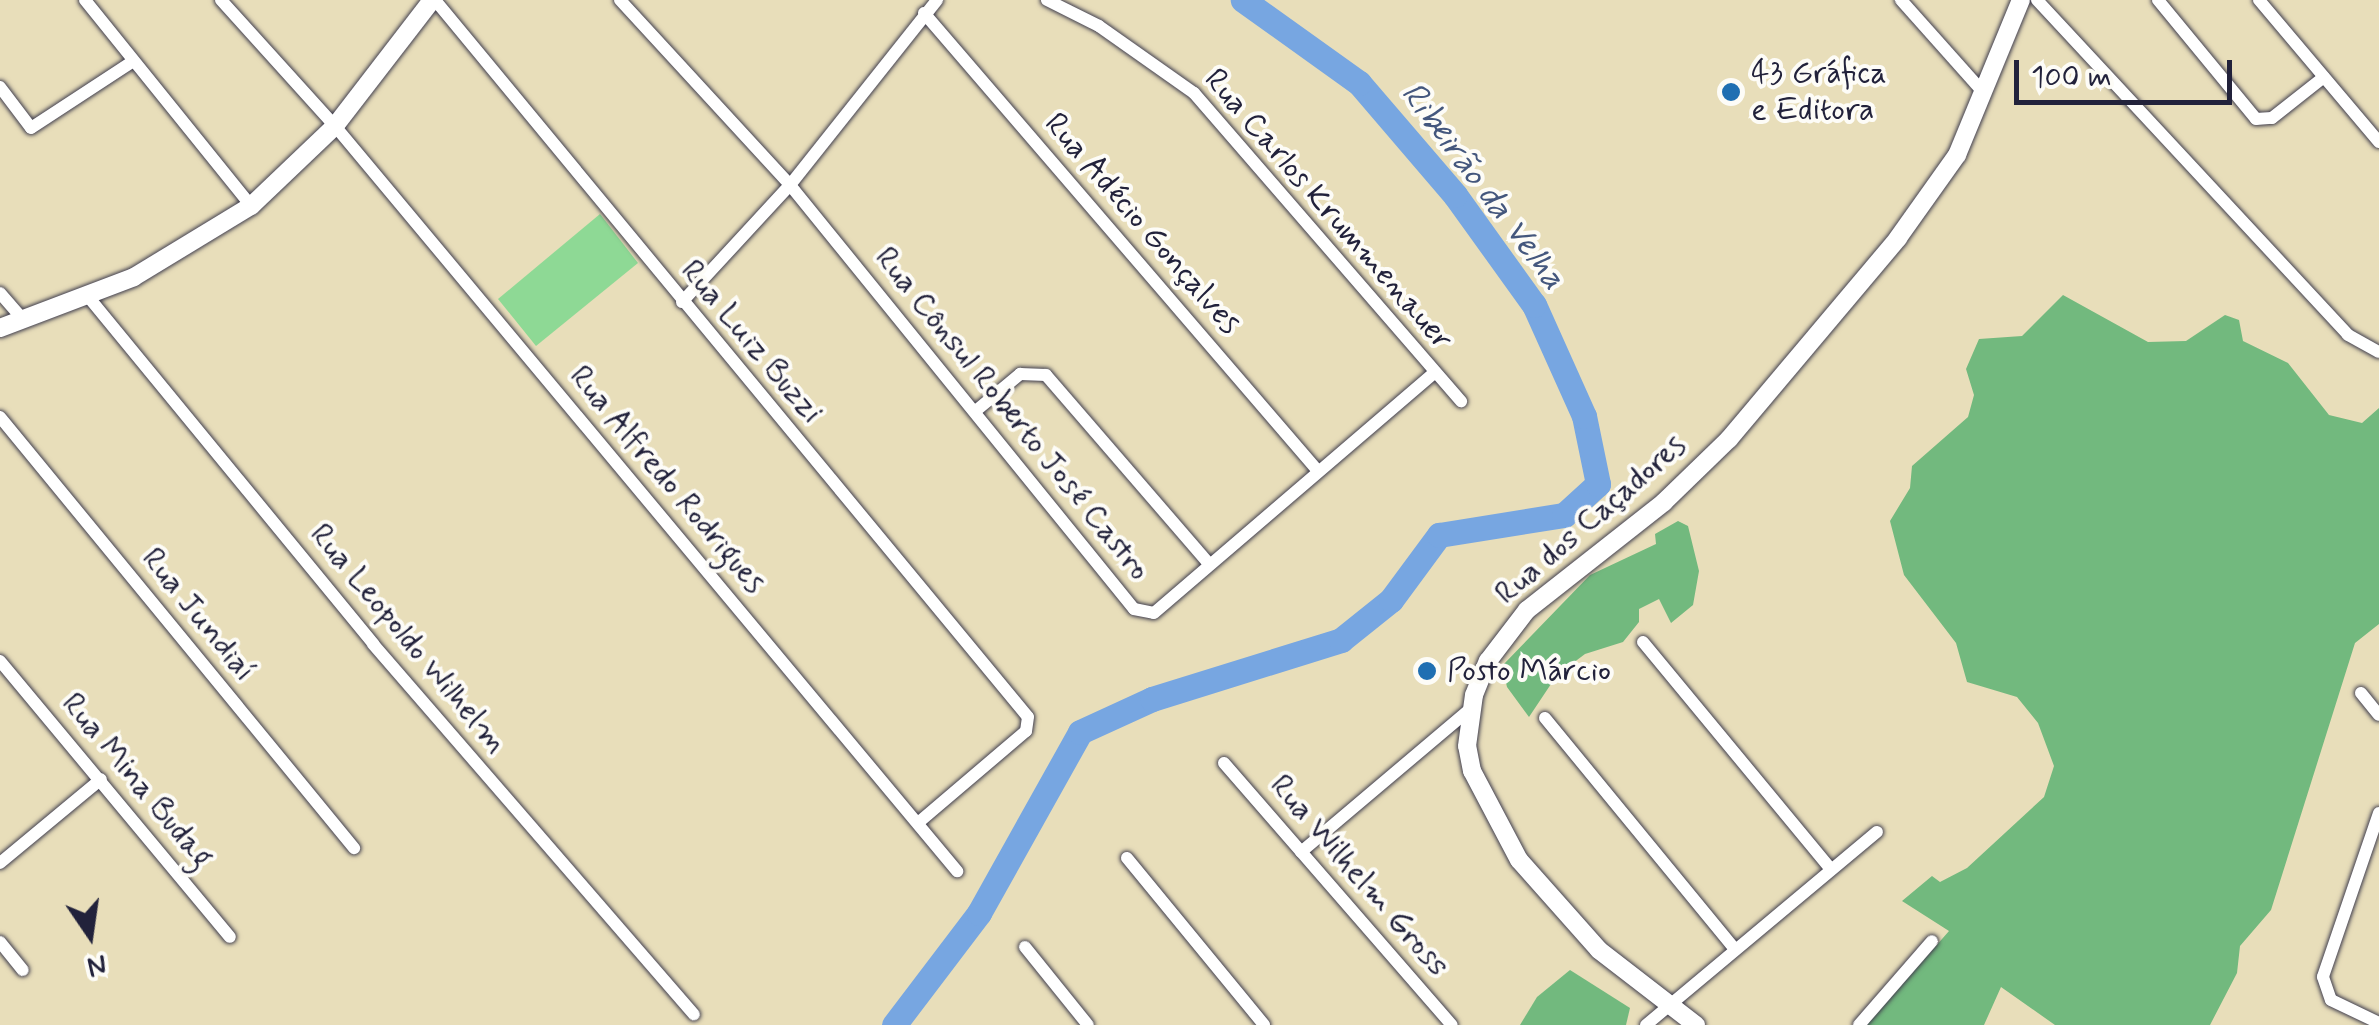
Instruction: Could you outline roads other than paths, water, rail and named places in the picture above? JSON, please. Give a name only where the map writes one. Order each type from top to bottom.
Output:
[{"type":"main road","points":[[0,328],[20,316],[134,276],[251,206],[335,126],[433,0]]},
{"type":"main road","name":"Rua dos Caçadores","points":[[1696,1025],[1599,950],[1512,850],[1472,771],[1470,709],[1488,660],[1527,610],[1664,502],[1729,439],[1898,238],[1957,155],[2020,0]]},
{"type":"street","points":[[85,0],[251,206]]},
{"type":"street","name":"Rua Alfredo Rodrigues","points":[[221,0],[335,126],[957,871]]},
{"type":"street","name":"Rua Luiz Buzzi","points":[[433,0],[1028,717],[1026,731],[918,823]]},
{"type":"street","name":"Rua Cônsul Roberto José Castro","points":[[620,0],[790,185],[978,409],[1134,609],[1154,613],[1434,373]]},
{"type":"street","points":[[682,302],[790,185],[937,0]]},
{"type":"street","name":"Rua Carlos Krummenauer","points":[[1048,0],[1099,26],[1194,93],[1461,401]]},
{"type":"street","points":[[1902,0],[1984,93]]},
{"type":"street","points":[[2037,0],[2348,335],[2379,352]]},
{"type":"street","points":[[2158,0],[2256,120],[2272,118],[2324,76]]},
{"type":"street","points":[[2259,0],[2379,142]]},
{"type":"street","name":"Rua Adécio Gonçalves","points":[[924,13],[1318,471]]},
{"type":"street","points":[[0,87],[31,128],[132,62]]},
{"type":"street","points":[[0,293],[20,316]]},
{"type":"street","name":"Rua Leopoldo Wilhelm","points":[[86,294],[374,644],[694,1014]]},
{"type":"street","points":[[978,409],[1020,374],[1046,375],[1208,563]]},
{"type":"street","name":"Rua Jundiaí","points":[[0,417],[354,848]]},
{"type":"street","points":[[1643,642],[1830,869]]},
{"type":"street","name":"Rua Mina Budag","points":[[0,662],[230,937]]},
{"type":"street","points":[[2360,694],[2379,715]]},
{"type":"street","points":[[1301,852],[1470,709]]},
{"type":"street","points":[[1545,718],[1733,947]]},
{"type":"street","name":"Rua Wilhelm Gross","points":[[1224,763],[1452,1025]]},
{"type":"street","points":[[0,863],[100,779]]},
{"type":"street","points":[[2379,812],[2323,978],[2331,1000],[2379,1023]]},
{"type":"street","points":[[1646,1025],[1733,947],[1877,832]]},
{"type":"street","points":[[1127,858],[1264,1025]]},
{"type":"street","points":[[1858,1025],[1932,941]]},
{"type":"street","points":[[0,942],[24,970]]},
{"type":"street","points":[[1024,948],[1088,1025]]},
{"type":"waterway","name":"Ribeirão da Velha","points":[[894,1025],[979,913],[1080,732],[1152,699],[1341,640],[1391,600],[1439,535],[1564,515],[1598,484],[1584,416],[1534,305],[1455,195],[1359,83],[1243,0]]},
{"type":"place","name":"43 Gráfica e Editora","points":[[1731,92]]},
{"type":"place","name":"Posto Márcio","points":[[1427,671]]}]
